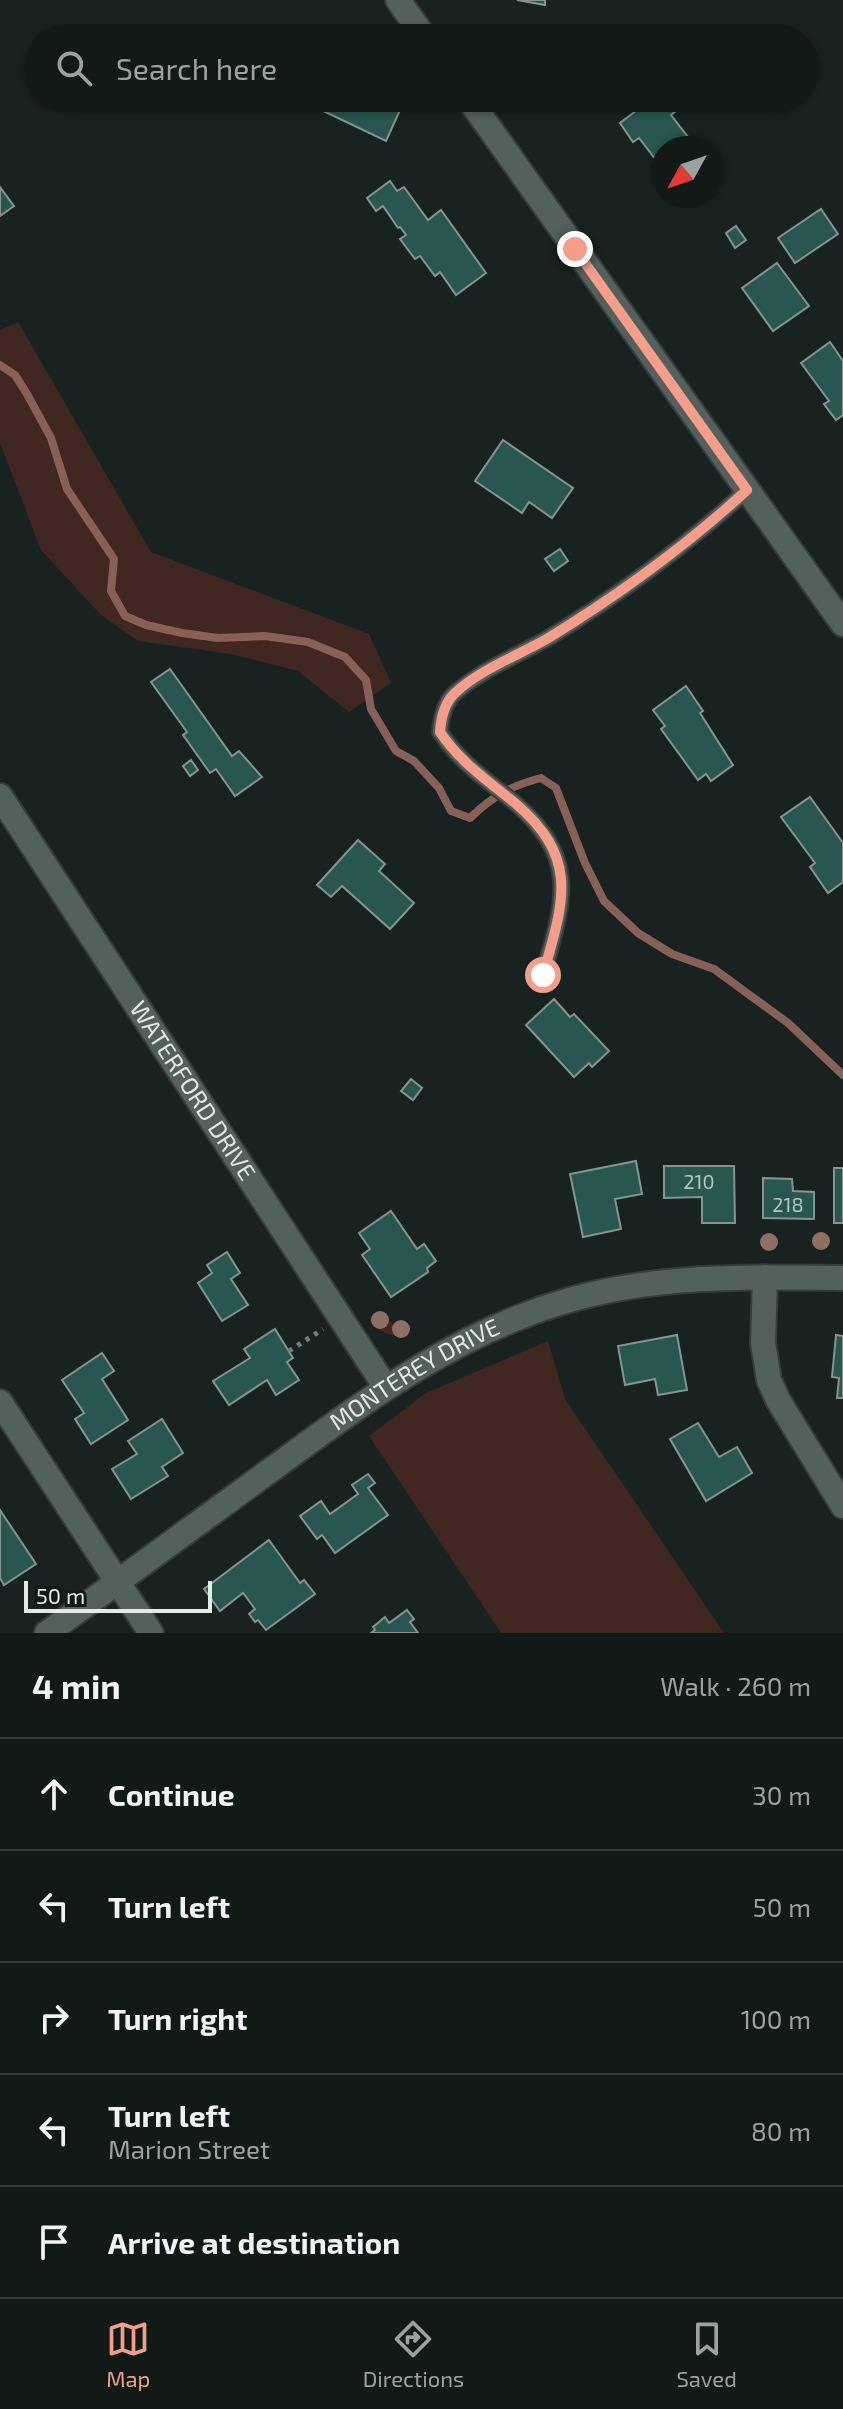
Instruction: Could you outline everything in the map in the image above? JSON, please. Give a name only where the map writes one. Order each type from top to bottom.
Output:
[{"type":"street","points":[[398,0],[415,24]]},
{"type":"street","points":[[478,112],[843,624]]},
{"type":"street","name":"WATERFORD DRIVE","points":[[0,796],[385,1386]]},
{"type":"street","name":"MONTEREY DRIVE","points":[[47,1633],[385,1386],[454,1346],[512,1319],[617,1288],[662,1281],[708,1277],[843,1278]]},
{"type":"street","points":[[765,1277],[763,1343],[769,1380],[843,1506]]},
{"type":"street","points":[[0,1402],[151,1633]]},
{"type":"lane","points":[[543,975],[560,914],[563,884],[555,852],[532,821],[462,760],[440,732],[444,707],[454,693],[550,637],[641,576],[701,531],[747,490]]},
{"type":"path","points":[[289,1351],[324,1329]]},
{"type":"shaded area","points":[[18,322],[151,552],[369,634],[391,683],[349,712],[298,671],[231,654],[138,641],[101,615],[41,550],[0,443],[0,330]]},
{"type":"shaded area","points":[[379,1312],[394,1325],[407,1325],[409,1329],[406,1334],[390,1335],[378,1328],[371,1319]]},
{"type":"shaded area","points":[[548,1341],[565,1399],[724,1633],[501,1633],[369,1436],[426,1393]]},
{"type":"building","points":[[517,0],[545,0],[545,5]]},
{"type":"building","points":[[325,112],[399,112],[386,141]]},
{"type":"building","points":[[635,112],[675,112],[671,115],[687,136],[651,136],[651,154],[639,138],[633,142],[620,123]]},
{"type":"building","points":[[390,181],[397,191],[404,187],[428,220],[441,210],[486,273],[456,295],[440,272],[435,276],[420,256],[415,259],[400,239],[406,235],[400,227],[383,206],[376,211],[367,198]]},
{"type":"building","points":[[0,187],[14,206],[0,216]]},
{"type":"building","points":[[821,209],[838,234],[795,263],[778,238]]},
{"type":"building","points":[[736,226],[746,240],[735,248],[726,233]]},
{"type":"building","points":[[777,263],[809,306],[773,331],[742,288]]},
{"type":"building","points":[[830,342],[843,361],[843,415],[836,420],[824,404],[829,401],[801,363]]},
{"type":"building","points":[[503,440],[573,488],[552,518],[529,502],[522,513],[475,481]]},
{"type":"building","points":[[560,549],[568,561],[554,571],[545,559]]},
{"type":"building","points":[[170,669],[232,756],[239,751],[262,777],[235,796],[216,769],[210,773],[183,735],[187,732],[151,682]]},
{"type":"building","points":[[686,686],[733,765],[711,781],[706,774],[698,780],[661,729],[665,726],[653,710]]},
{"type":"building","points":[[191,760],[198,770],[190,776],[183,766]]},
{"type":"building","points":[[810,797],[843,843],[843,882],[828,893],[810,867],[815,863],[781,817]]},
{"type":"building","points":[[358,840],[385,864],[379,871],[414,903],[390,929],[342,886],[331,897],[317,885]]},
{"type":"building","points":[[554,999],[570,1017],[574,1014],[609,1051],[592,1067],[589,1063],[574,1077],[526,1025]]},
{"type":"building","points":[[411,1079],[422,1088],[413,1100],[401,1091]]},
{"type":"building","points":[[636,1161],[642,1194],[615,1199],[621,1229],[583,1237],[570,1174]]},
{"type":"building","points":[[664,1166],[734,1166],[735,1223],[702,1223],[702,1197],[664,1198]]},
{"type":"building","points":[[834,1168],[843,1168],[843,1223],[834,1223]]},
{"type":"building","points":[[763,1178],[792,1179],[793,1191],[814,1192],[814,1219],[763,1218]]},
{"type":"building","points":[[391,1211],[417,1249],[424,1244],[436,1261],[427,1268],[428,1272],[391,1297],[362,1255],[370,1249],[359,1233]]},
{"type":"building","points":[[227,1252],[240,1273],[231,1279],[248,1305],[222,1321],[198,1283],[212,1273],[207,1265]]},
{"type":"building","points":[[275,1329],[293,1358],[287,1362],[299,1380],[276,1395],[267,1380],[229,1405],[213,1381],[250,1358],[244,1349]]},
{"type":"building","points":[[677,1335],[687,1390],[658,1395],[655,1379],[625,1385],[618,1346]]},
{"type":"building","points":[[836,1335],[843,1336],[843,1398],[837,1398],[839,1378],[832,1377]]},
{"type":"building","points":[[102,1353],[114,1371],[102,1379],[128,1420],[91,1444],[75,1419],[84,1413],[62,1380]]},
{"type":"building","points":[[162,1419],[183,1453],[162,1467],[168,1476],[131,1499],[112,1469],[137,1454],[128,1441]]},
{"type":"building","points":[[698,1423],[719,1457],[737,1447],[752,1473],[706,1501],[670,1439]]},
{"type":"building","points":[[368,1474],[375,1483],[368,1488],[388,1515],[335,1553],[322,1535],[317,1539],[300,1516],[321,1501],[330,1514],[358,1494],[352,1485]]},
{"type":"building","points":[[0,1510],[36,1564],[4,1585],[0,1578]]},
{"type":"building","points":[[269,1540],[300,1583],[304,1580],[315,1594],[266,1630],[249,1614],[255,1609],[243,1593],[220,1611],[204,1589]]},
{"type":"building","points":[[407,1610],[414,1619],[410,1622],[418,1633],[371,1633],[375,1630],[373,1627],[385,1617],[389,1623]]},
{"type":"waterway","points":[[0,365],[15,375],[27,394],[51,438],[67,489],[114,559],[111,591],[125,616],[146,625],[182,633],[218,638],[265,636],[308,642],[345,657],[366,680],[371,709],[396,751],[414,761],[439,788],[451,811],[470,818],[502,793],[541,778],[556,788],[585,863],[604,901],[638,933],[672,954],[714,969],[788,1023],[843,1075]]},
{"type":"route","points":[[543,975],[560,914],[563,884],[555,852],[532,821],[448,744],[440,732],[444,707],[454,693],[550,637],[641,576],[701,531],[747,490],[575,249]]}]
